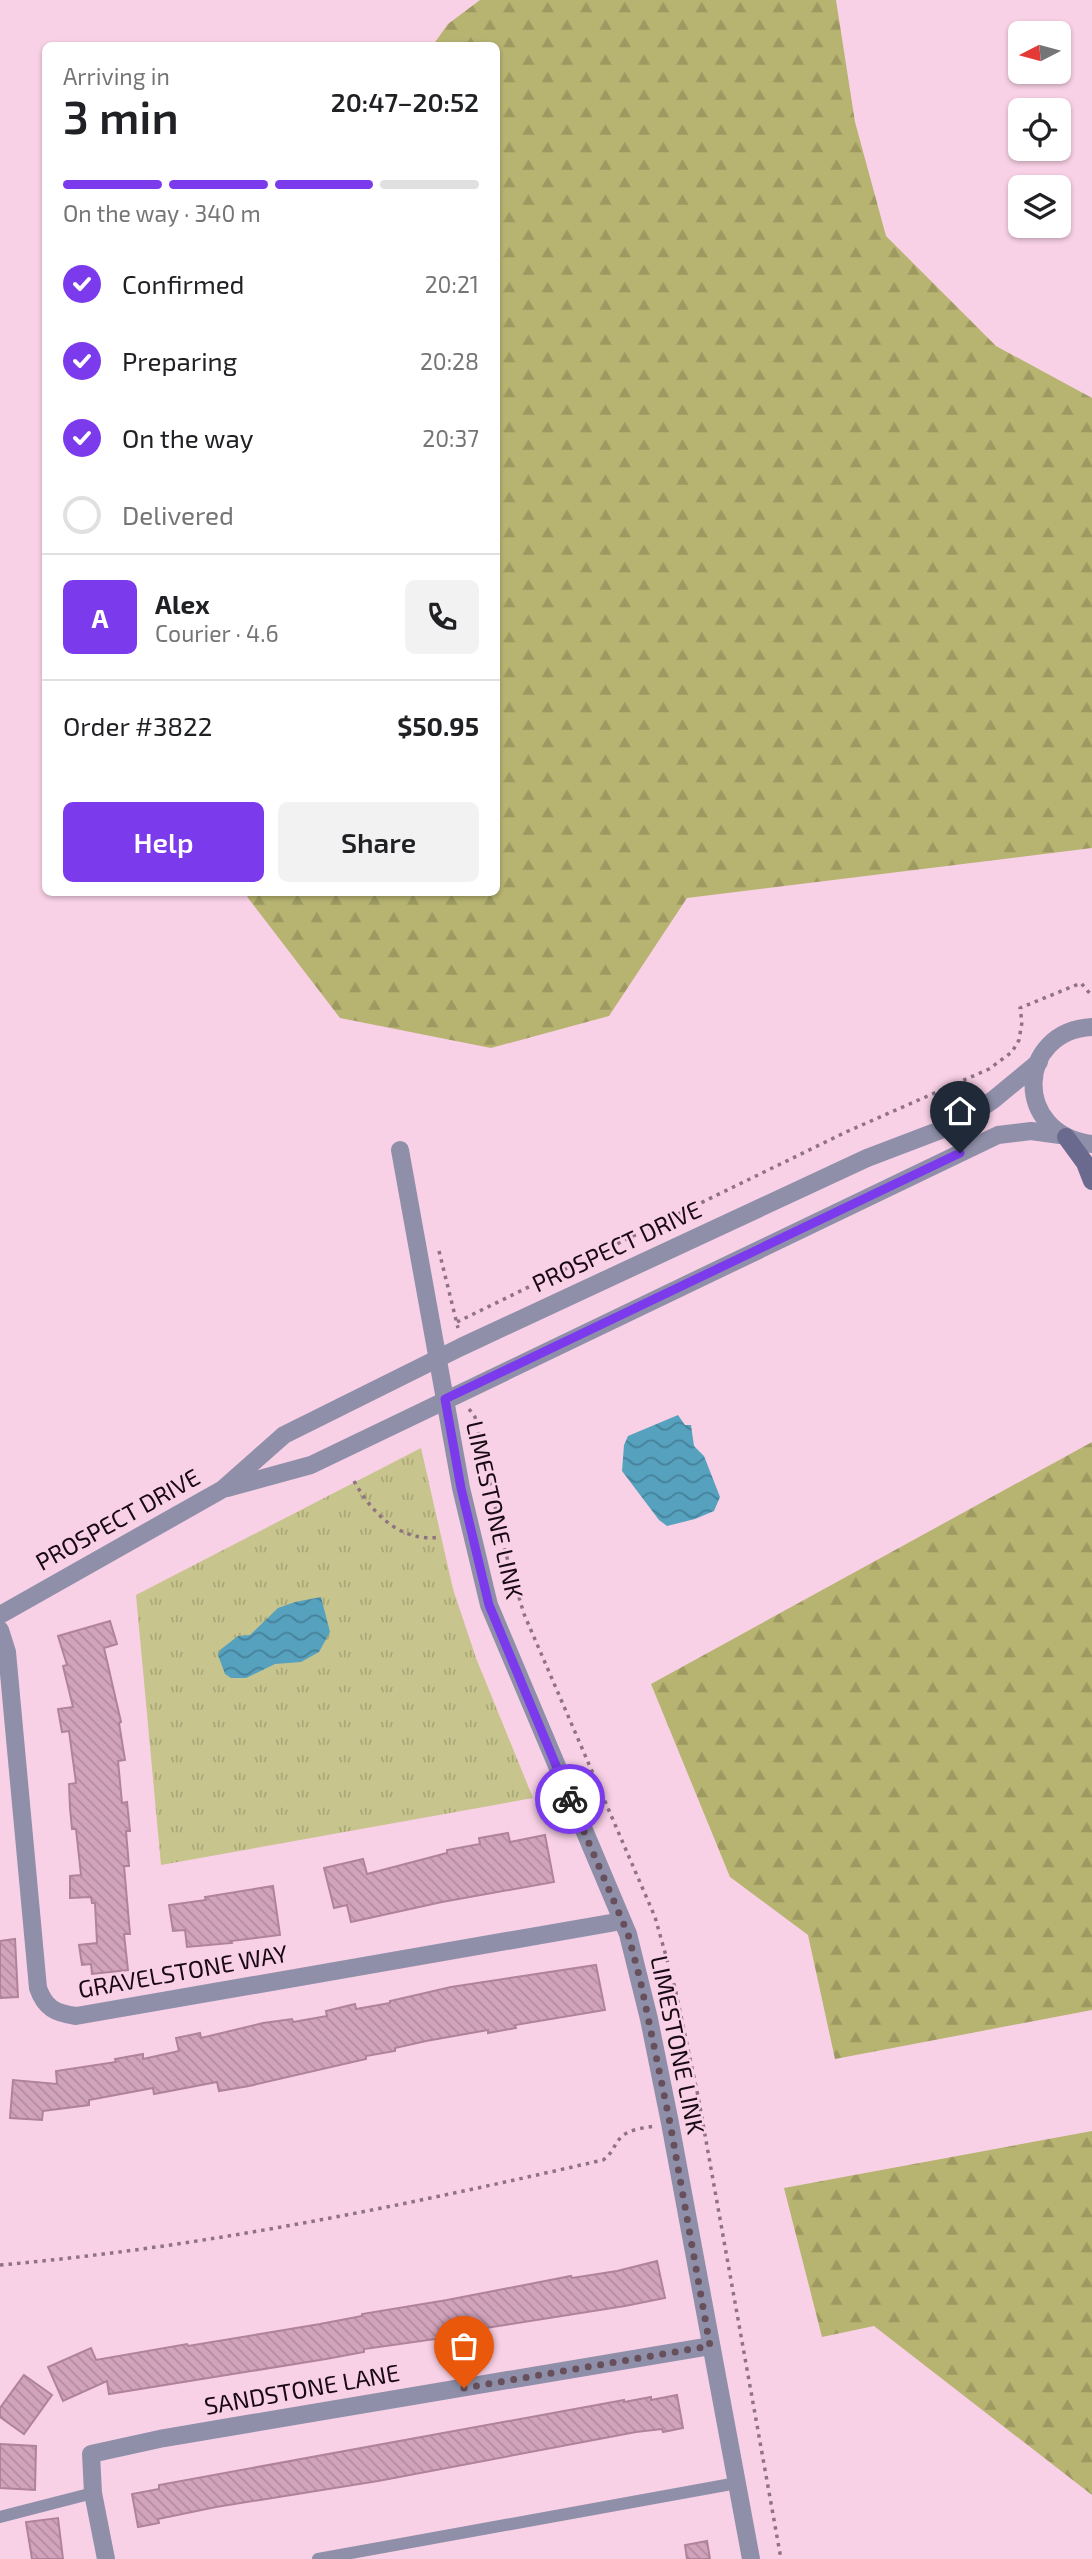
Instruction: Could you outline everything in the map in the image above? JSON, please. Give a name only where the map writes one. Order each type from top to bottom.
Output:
[{"type":"main road","points":[[1063,1136],[1085,1163],[1092,1181]]},
{"type":"street","name":"PROSPECT DRIVE","points":[[0,1615],[223,1489],[284,1435],[439,1359],[867,1158],[959,1122],[983,1108],[1039,1062],[1050,1044],[1064,1034],[1092,1027]]},
{"type":"street","points":[[1039,1062],[1034,1075],[1038,1109],[1047,1124],[1063,1136]]},
{"type":"street","name":"PROSPECT DRIVE","points":[[223,1489],[311,1465],[998,1135],[1031,1131],[1092,1144]]},
{"type":"street","name":"LIMESTONE LINK","points":[[400,1150],[461,1488],[489,1605],[622,1921],[640,1979],[670,2123],[751,2559]]},
{"type":"street","name":"GRAVELSTONE WAY","points":[[0,1630],[7,1652],[38,1988],[43,2002],[52,2011],[76,2016],[622,1921]]},
{"type":"street","name":"SANDSTONE LANE","points":[[106,2559],[93,2493],[91,2455],[164,2438],[710,2346]]},
{"type":"lane","points":[[318,2559],[737,2483]]},
{"type":"lane","points":[[0,2517],[93,2493]]},
{"type":"path","points":[[436,1242],[457,1322],[845,1132],[989,1069],[1012,1052],[1019,1040],[1022,1022],[1020,1009],[1081,983],[1092,996]]},
{"type":"path","points":[[354,1481],[370,1506],[392,1526],[417,1539],[440,1537]]},
{"type":"path","points":[[0,2265],[209,2241],[423,2202],[603,2160],[629,2132],[701,2117]]},
{"type":"green space","points":[[480,0],[836,0],[855,122],[886,236],[996,346],[1092,398],[1092,848],[687,898],[609,1016],[491,1048],[340,1018],[247,896],[500,896],[500,42],[435,42],[448,24]]},
{"type":"green space","points":[[1092,1442],[1092,2010],[835,2059],[808,1935],[730,1877],[651,1684]]},
{"type":"green space","points":[[421,1448],[453,1589],[476,1658],[533,1798],[161,1865],[136,1595]]},
{"type":"green space","points":[[1092,2131],[1092,2495],[874,2326],[822,2337],[784,2188]]},
{"type":"water","points":[[678,1415],[685,1425],[691,1425],[694,1446],[704,1456],[720,1497],[714,1511],[667,1526],[659,1520],[622,1471],[624,1445],[628,1436]]},
{"type":"water","points":[[321,1597],[330,1632],[319,1652],[301,1662],[275,1664],[246,1678],[231,1678],[225,1674],[218,1655],[220,1650],[238,1636],[250,1635],[278,1608]]},
{"type":"building","points":[[110,1621],[117,1644],[104,1648],[121,1722],[125,1760],[118,1761],[122,1803],[127,1802],[130,1831],[126,1831],[129,1866],[124,1866],[130,1934],[124,1934],[128,1970],[92,1974],[91,1964],[82,1965],[79,1945],[97,1943],[95,1903],[92,1903],[91,1897],[70,1898],[70,1876],[81,1875],[76,1829],[72,1829],[70,1808],[69,1784],[76,1783],[69,1731],[62,1732],[58,1709],[73,1707],[63,1666],[67,1665],[58,1636]]},
{"type":"building","points":[[508,1833],[510,1842],[545,1835],[554,1882],[351,1922],[347,1905],[334,1908],[324,1868],[363,1859],[367,1874],[447,1853],[447,1850],[480,1844],[479,1838]]},
{"type":"building","points":[[273,1886],[280,1935],[187,1947],[185,1930],[173,1931],[169,1905]]},
{"type":"building","points":[[15,1939],[18,1997],[0,1998],[0,1941]]},
{"type":"building","points":[[596,1965],[605,2010],[515,2025],[516,2028],[488,2033],[488,2030],[426,2041],[395,2048],[395,2051],[366,2056],[366,2059],[249,2086],[219,2091],[217,2082],[154,2094],[153,2088],[89,2100],[89,2105],[43,2111],[42,2120],[10,2118],[13,2080],[57,2084],[56,2071],[116,2062],[115,2059],[143,2054],[143,2059],[179,2051],[176,2038],[200,2033],[201,2038],[263,2023],[292,2019],[293,2022],[327,2016],[326,2011],[355,2004],[356,2009],[451,1987]]},
{"type":"building","points":[[657,2261],[665,2298],[492,2327],[449,2335],[450,2337],[364,2349],[364,2352],[326,2359],[109,2394],[107,2381],[63,2401],[48,2367],[91,2348],[96,2360],[187,2344],[188,2346],[571,2276],[617,2271]]},
{"type":"building","points":[[24,2375],[52,2395],[24,2434],[0,2417],[0,2408]]},
{"type":"building","points":[[677,2395],[683,2428],[663,2432],[662,2429],[636,2432],[378,2481],[216,2507],[158,2519],[159,2523],[138,2527],[132,2494],[159,2489],[159,2485],[624,2400],[651,2397],[651,2400]]},
{"type":"building","points":[[0,2444],[36,2446],[35,2490],[0,2488]]},
{"type":"building","points":[[58,2518],[63,2559],[32,2559],[26,2522]]},
{"type":"building","points":[[707,2541],[710,2559],[687,2559],[685,2545]]},
{"type":"way so far","points":[[464,2388],[710,2346],[670,2123],[640,1979],[628,1934],[570,1799]]},
{"type":"route","points":[[570,1799],[489,1605],[461,1488],[445,1399],[960,1153]]}]
